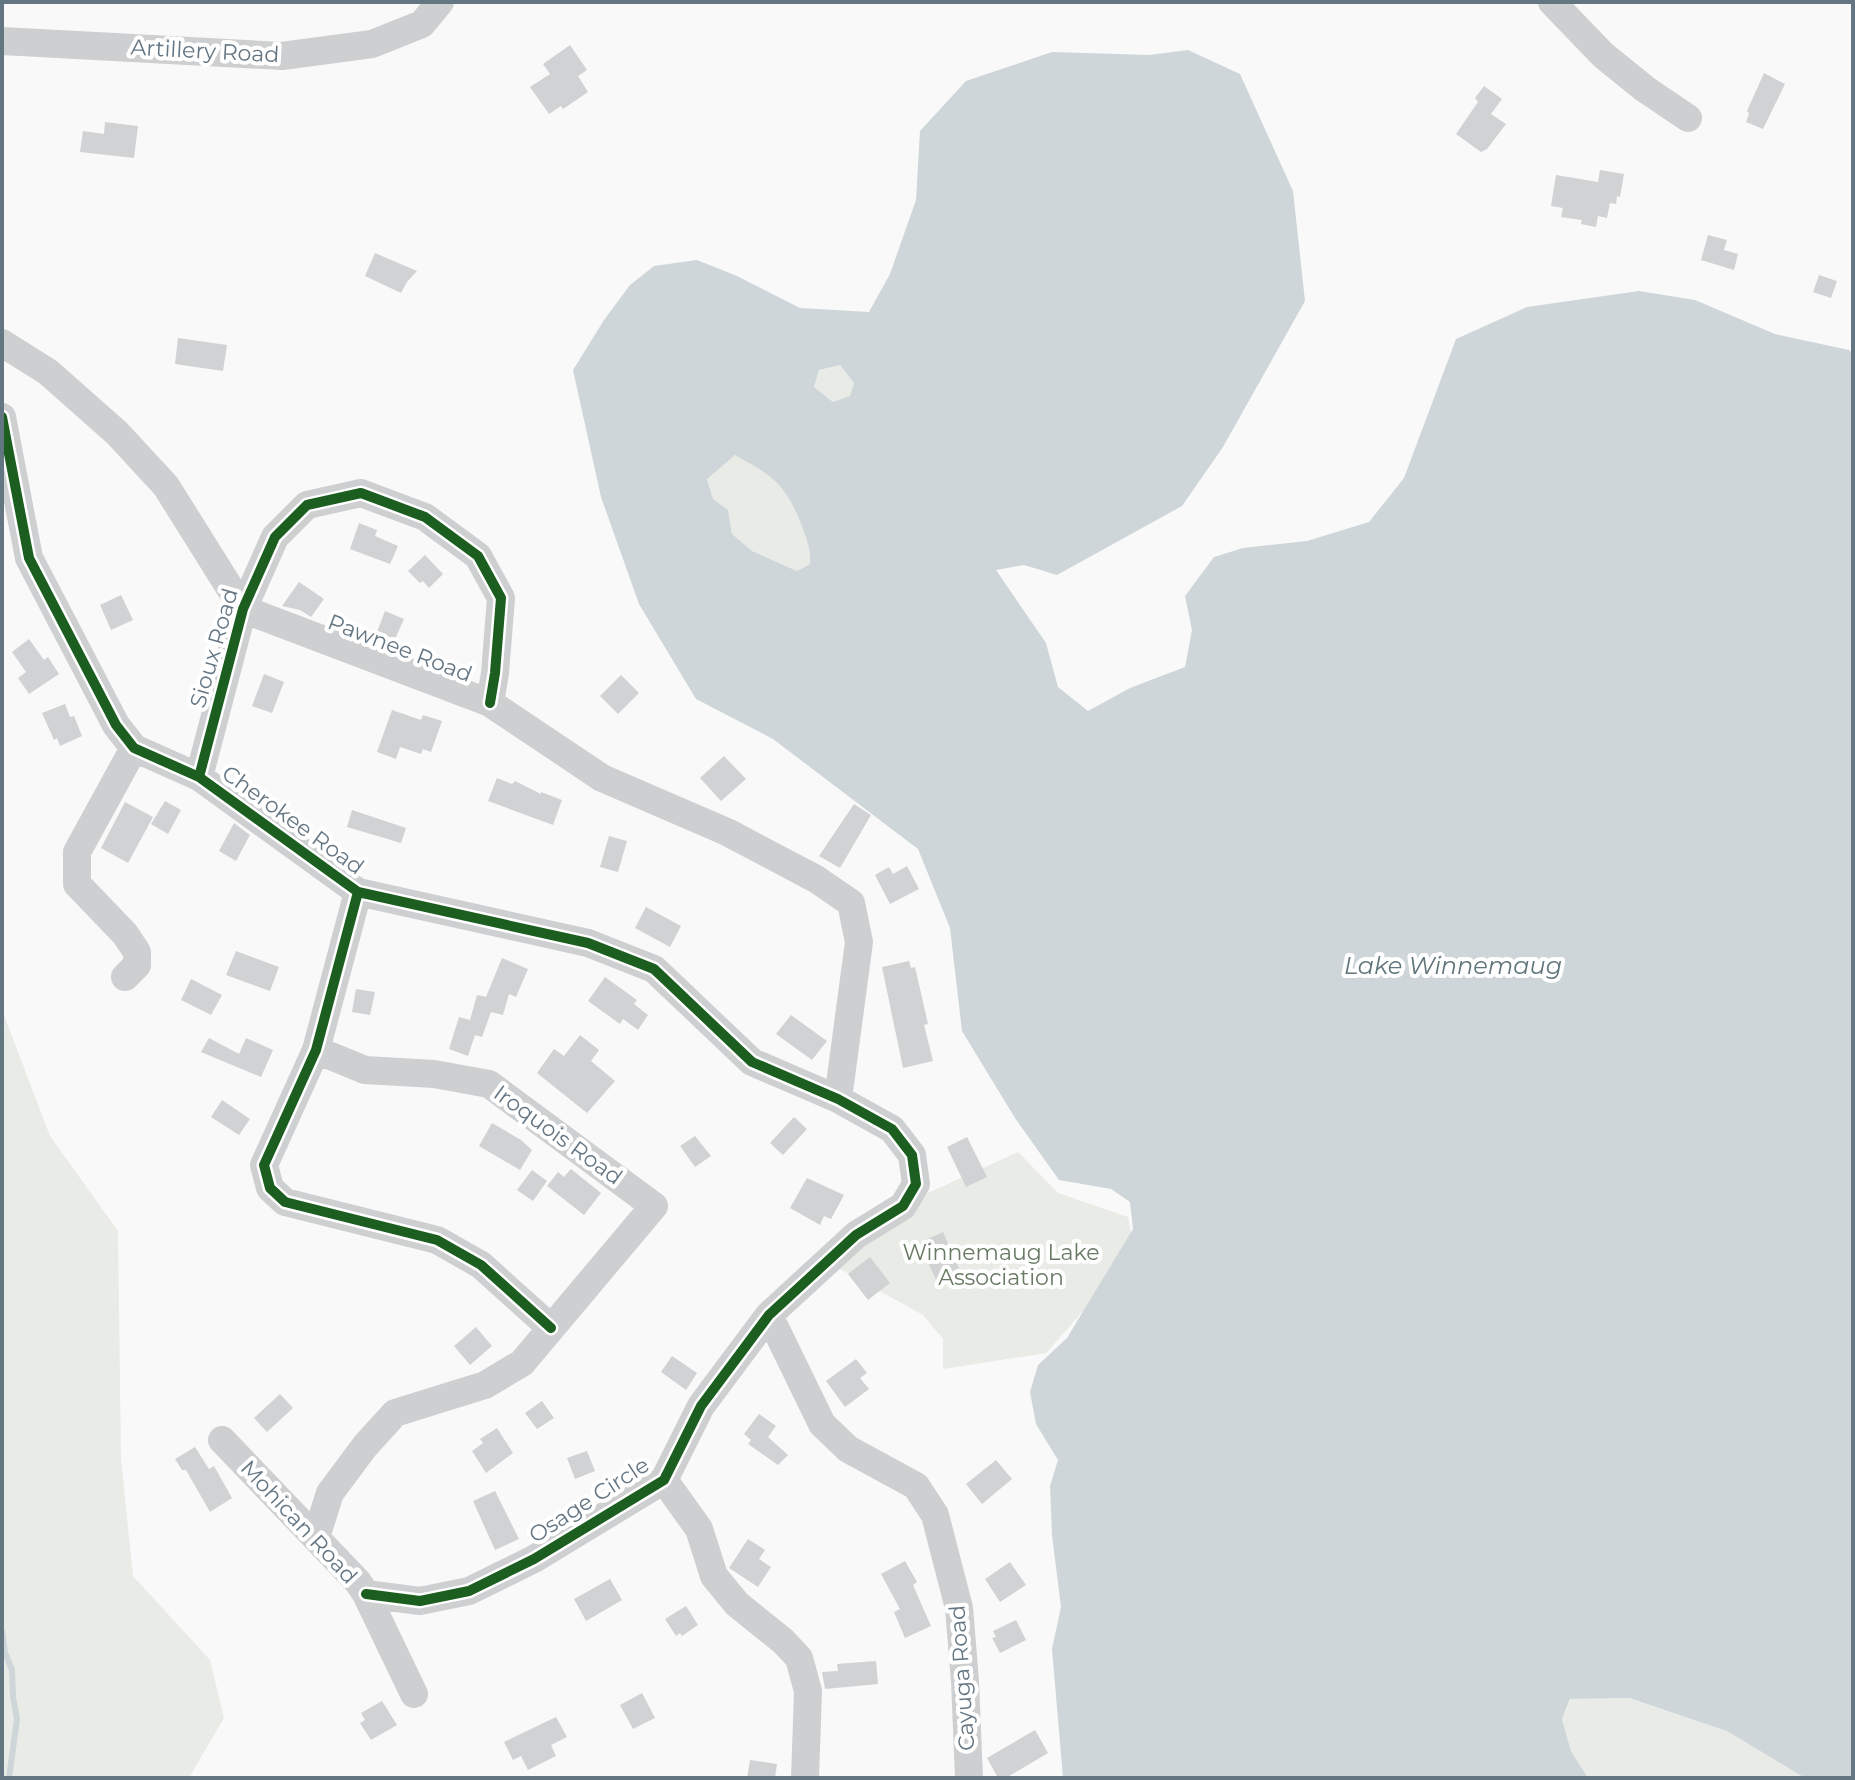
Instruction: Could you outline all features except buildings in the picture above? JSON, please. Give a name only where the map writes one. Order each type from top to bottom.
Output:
[{"type":"street","name":"Artillery Road","points":[[2,41],[282,56],[372,44],[422,24],[440,2]]},
{"type":"street","points":[[1552,2],[1603,55],[1688,118]]},
{"type":"street","points":[[2,343],[48,372],[117,433],[166,486],[243,609]]},
{"type":"street","points":[[2,417],[29,558],[116,725],[134,748],[77,852],[77,884],[125,934],[137,952],[137,965],[125,977]]},
{"type":"street","name":"Sioux Road","points":[[199,777],[243,609],[275,537],[307,505],[361,493],[425,517],[478,556],[501,598],[490,703]]},
{"type":"street","name":"Pawnee Road","points":[[243,609],[490,703],[602,778],[727,832],[816,879],[851,903],[859,942],[838,1099]]},
{"type":"street","name":"Cherokee Road","points":[[134,748],[199,777],[358,892],[588,943],[654,969],[752,1062],[838,1099]]},
{"type":"street","points":[[316,1537],[330,1493],[365,1446],[395,1413],[485,1385],[522,1363],[551,1328],[481,1265],[437,1240],[285,1202],[270,1188],[264,1165],[316,1050],[358,892]]},
{"type":"street","name":"Iroquois Road","points":[[316,1050],[365,1070],[434,1074],[489,1084],[654,1206],[551,1328]]},
{"type":"street","name":"Osage Circle","points":[[366,1594],[420,1601],[469,1591],[534,1559],[664,1480],[701,1406],[769,1315],[856,1235],[903,1206],[916,1184],[912,1155],[892,1129],[838,1099]]},
{"type":"street","name":"Cayuga Road","points":[[769,1315],[822,1424],[848,1449],[916,1486],[935,1515],[959,1608],[969,1778]]},
{"type":"street","name":"Mohican Road","points":[[222,1440],[347,1569],[366,1594],[414,1694]]},
{"type":"street","points":[[664,1480],[699,1529],[714,1576],[737,1604],[799,1658],[808,1691],[805,1778]]},
{"type":"green space","points":[[840,365],[854,383],[850,396],[833,402],[814,387],[819,370]]},
{"type":"green space","points":[[735,455],[768,474],[793,503],[804,527],[810,564],[797,571],[752,551],[732,534],[728,510],[713,499],[707,478]]},
{"type":"green space","points":[[2,1010],[50,1136],[118,1231],[121,1459],[133,1576],[210,1660],[224,1718],[190,1776],[182,1778],[2,1778]]},
{"type":"green space","name":"Winnemaug Lake Association","points":[[1018,1152],[1058,1193],[1128,1217],[1133,1242],[1092,1301],[1046,1353],[943,1369],[943,1339],[923,1315],[833,1265],[860,1224]]},
{"type":"green space","points":[[1628,1698],[1727,1731],[1805,1778],[1588,1778],[1571,1751],[1562,1719],[1571,1699]]},
{"type":"water","name":"Lake Winnemaug","points":[[1188,50],[1240,74],[1293,191],[1305,301],[1223,447],[1182,506],[1057,575],[1024,565],[996,570],[1046,643],[1058,687],[1088,711],[1130,688],[1185,667],[1192,630],[1185,596],[1214,557],[1243,548],[1307,541],[1369,522],[1404,478],[1456,339],[1527,307],[1639,291],[1695,300],[1775,334],[1849,350],[1853,355],[1853,1778],[1805,1778],[1727,1731],[1629,1698],[1570,1699],[1562,1719],[1571,1751],[1588,1778],[1063,1778],[1052,1649],[1061,1607],[1052,1535],[1050,1486],[1058,1460],[1036,1424],[1030,1392],[1038,1365],[1067,1338],[1133,1229],[1130,1202],[1111,1189],[1059,1180],[1015,1118],[962,1031],[950,928],[918,849],[773,739],[696,699],[639,604],[601,497],[573,370],[630,285],[654,266],[697,260],[800,308],[869,312],[890,274],[916,200],[920,131],[966,81],[1052,52],[1149,55]],"holes":[[[840,365],[854,383],[850,396],[833,402],[814,387],[819,370]],[[735,455],[767,474],[782,488],[806,537],[810,564],[797,571],[752,551],[732,534],[728,510],[713,499],[707,479]]]},
{"type":"waterway","points":[[2,1631],[5,1653],[12,1670],[17,1719],[9,1778]]},
{"type":"cycle path","points":[[2,417],[29,558],[116,725],[134,748],[199,777],[358,892],[588,943],[654,969],[752,1062],[838,1099],[892,1129],[912,1155],[916,1184],[903,1206],[856,1235],[769,1315],[701,1406],[664,1480],[534,1559],[469,1591],[420,1601],[366,1594]]},
{"type":"cycle path","points":[[199,777],[243,609],[275,537],[307,505],[361,493],[425,517],[478,556],[501,598],[490,703]]},
{"type":"cycle path","points":[[358,892],[316,1050],[264,1165],[270,1188],[285,1202],[437,1240],[481,1265],[551,1328]]}]
